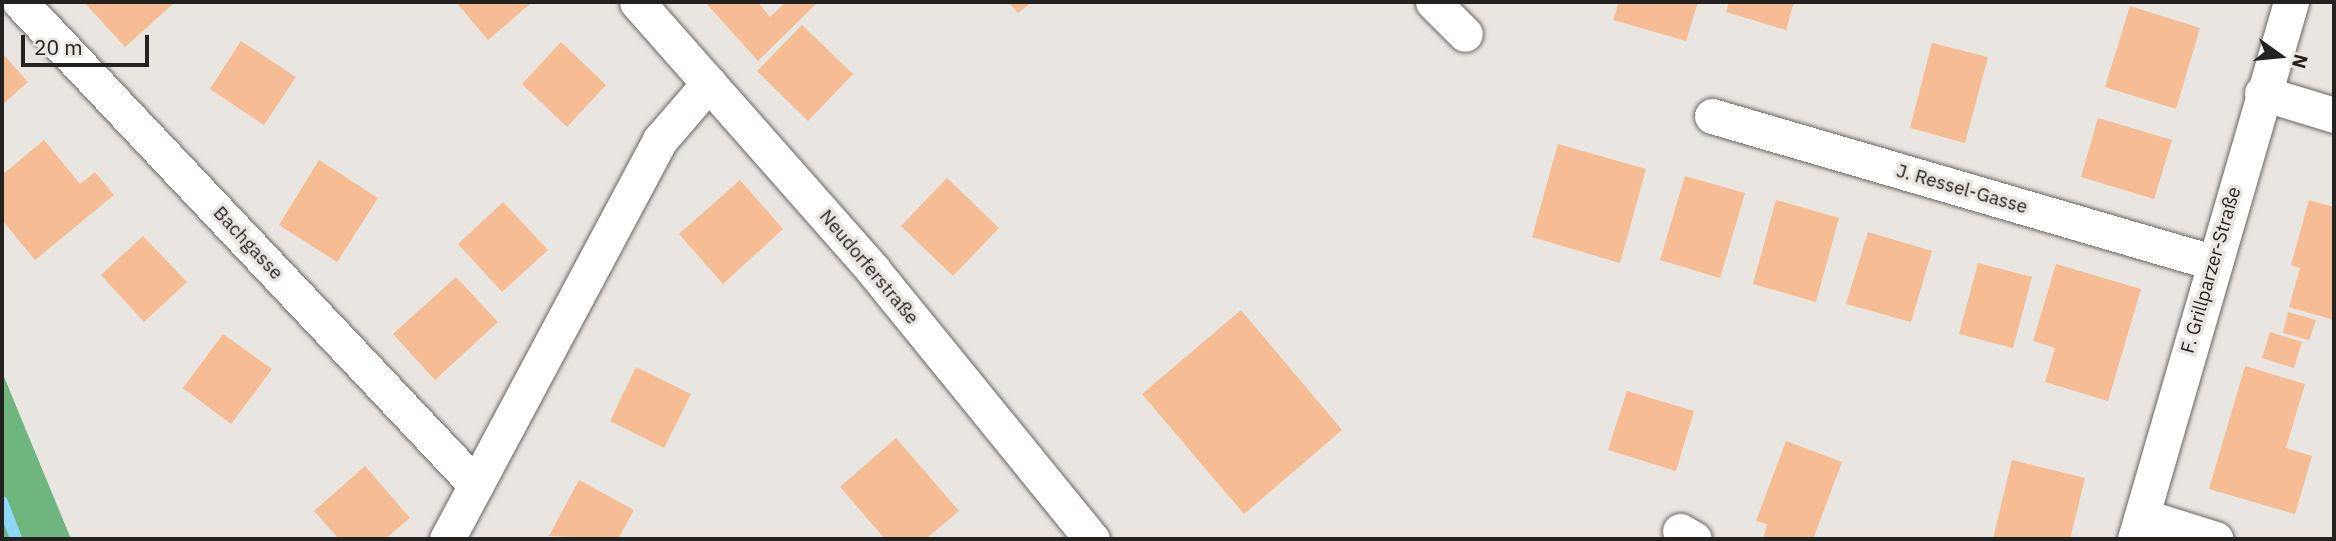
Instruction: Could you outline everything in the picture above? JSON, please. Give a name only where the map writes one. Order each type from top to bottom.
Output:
[{"type":"street","name":"Bachgasse","points":[[20,2],[476,485]]},
{"type":"street","name":"Neudorferstraße","points":[[637,2],[873,270],[1092,539]]},
{"type":"street","points":[[1433,2],[1465,34]]},
{"type":"street","name":"F. Grillparzer-Straße","points":[[2138,528],[2212,262],[2291,2]]},
{"type":"street","points":[[447,539],[660,140],[709,83]]},
{"type":"street","points":[[2262,93],[2334,115]]},
{"type":"street","name":"J. Ressel-Gasse","points":[[1712,116],[2212,262]]},
{"type":"street","points":[[2138,528],[2216,539]]},
{"type":"green space","points":[[2,372],[71,539],[2,539]]},
{"type":"building","points":[[84,2],[175,2],[125,47]]},
{"type":"building","points":[[456,2],[527,2],[530,4],[488,40]]},
{"type":"building","points":[[705,2],[758,2],[770,17],[786,2],[818,2],[758,61]]},
{"type":"building","points":[[1008,2],[1032,2],[1018,13]]},
{"type":"building","points":[[1619,2],[1698,2],[1686,41],[1613,20]]},
{"type":"building","points":[[1729,2],[1794,2],[1786,30],[1726,12]]},
{"type":"building","points":[[2130,6],[2200,28],[2176,109],[2105,87]]},
{"type":"building","points":[[802,25],[853,74],[808,121],[757,71]]},
{"type":"building","points":[[241,41],[296,77],[264,125],[210,89]]},
{"type":"building","points":[[561,42],[606,85],[567,127],[522,84]]},
{"type":"building","points":[[1932,43],[1988,57],[1965,143],[1910,128]]},
{"type":"building","points":[[2,53],[28,82],[2,105]]},
{"type":"building","points":[[2098,118],[2172,140],[2154,199],[2081,177]]},
{"type":"building","points":[[44,140],[80,184],[95,172],[114,195],[35,260],[2,220],[2,175]]},
{"type":"building","points":[[1558,144],[1646,169],[1620,263],[1532,237]]},
{"type":"building","points":[[319,160],[378,198],[337,262],[279,225]]},
{"type":"building","points":[[1685,176],[1745,193],[1720,278],[1660,260]]},
{"type":"building","points":[[947,178],[999,228],[953,276],[901,226]]},
{"type":"building","points":[[740,180],[783,229],[723,284],[679,234]]},
{"type":"building","points":[[1776,200],[1839,218],[1816,302],[1753,284]]},
{"type":"building","points":[[2309,200],[2334,207],[2334,320],[2289,307],[2300,268],[2291,265]]},
{"type":"building","points":[[503,202],[548,250],[502,292],[458,244]]},
{"type":"building","points":[[1868,232],[1932,251],[1911,322],[1846,304]]},
{"type":"building","points":[[143,236],[187,282],[144,322],[101,275]]},
{"type":"building","points":[[1978,263],[2032,277],[2013,348],[1959,334]]},
{"type":"building","points":[[2056,264],[2141,289],[2108,401],[2045,382],[2055,348],[2033,341]]},
{"type":"building","points":[[456,277],[498,322],[435,380],[393,334]]},
{"type":"building","points":[[1241,310],[1342,430],[1244,514],[1142,394]]},
{"type":"building","points":[[2288,312],[2316,320],[2309,340],[2283,333]]},
{"type":"building","points":[[2270,332],[2302,342],[2294,368],[2262,358]]},
{"type":"building","points":[[223,334],[272,369],[231,424],[183,388]]},
{"type":"building","points":[[2245,366],[2305,384],[2286,448],[2312,456],[2295,514],[2209,489]]},
{"type":"building","points":[[636,367],[691,394],[664,448],[610,421]]},
{"type":"building","points":[[1627,391],[1694,411],[1676,471],[1608,450]]},
{"type":"building","points":[[896,438],[959,511],[926,539],[885,539],[840,487]]},
{"type":"building","points":[[1786,441],[1842,462],[1813,539],[1763,539],[1767,524],[1756,521]]},
{"type":"building","points":[[2012,460],[2085,478],[2070,539],[1993,539]]},
{"type":"building","points":[[365,466],[410,518],[385,539],[339,539],[314,511]]},
{"type":"building","points":[[579,480],[634,510],[618,539],[549,536]]},
{"type":"waterway","points":[[2,502],[16,539]]}]
